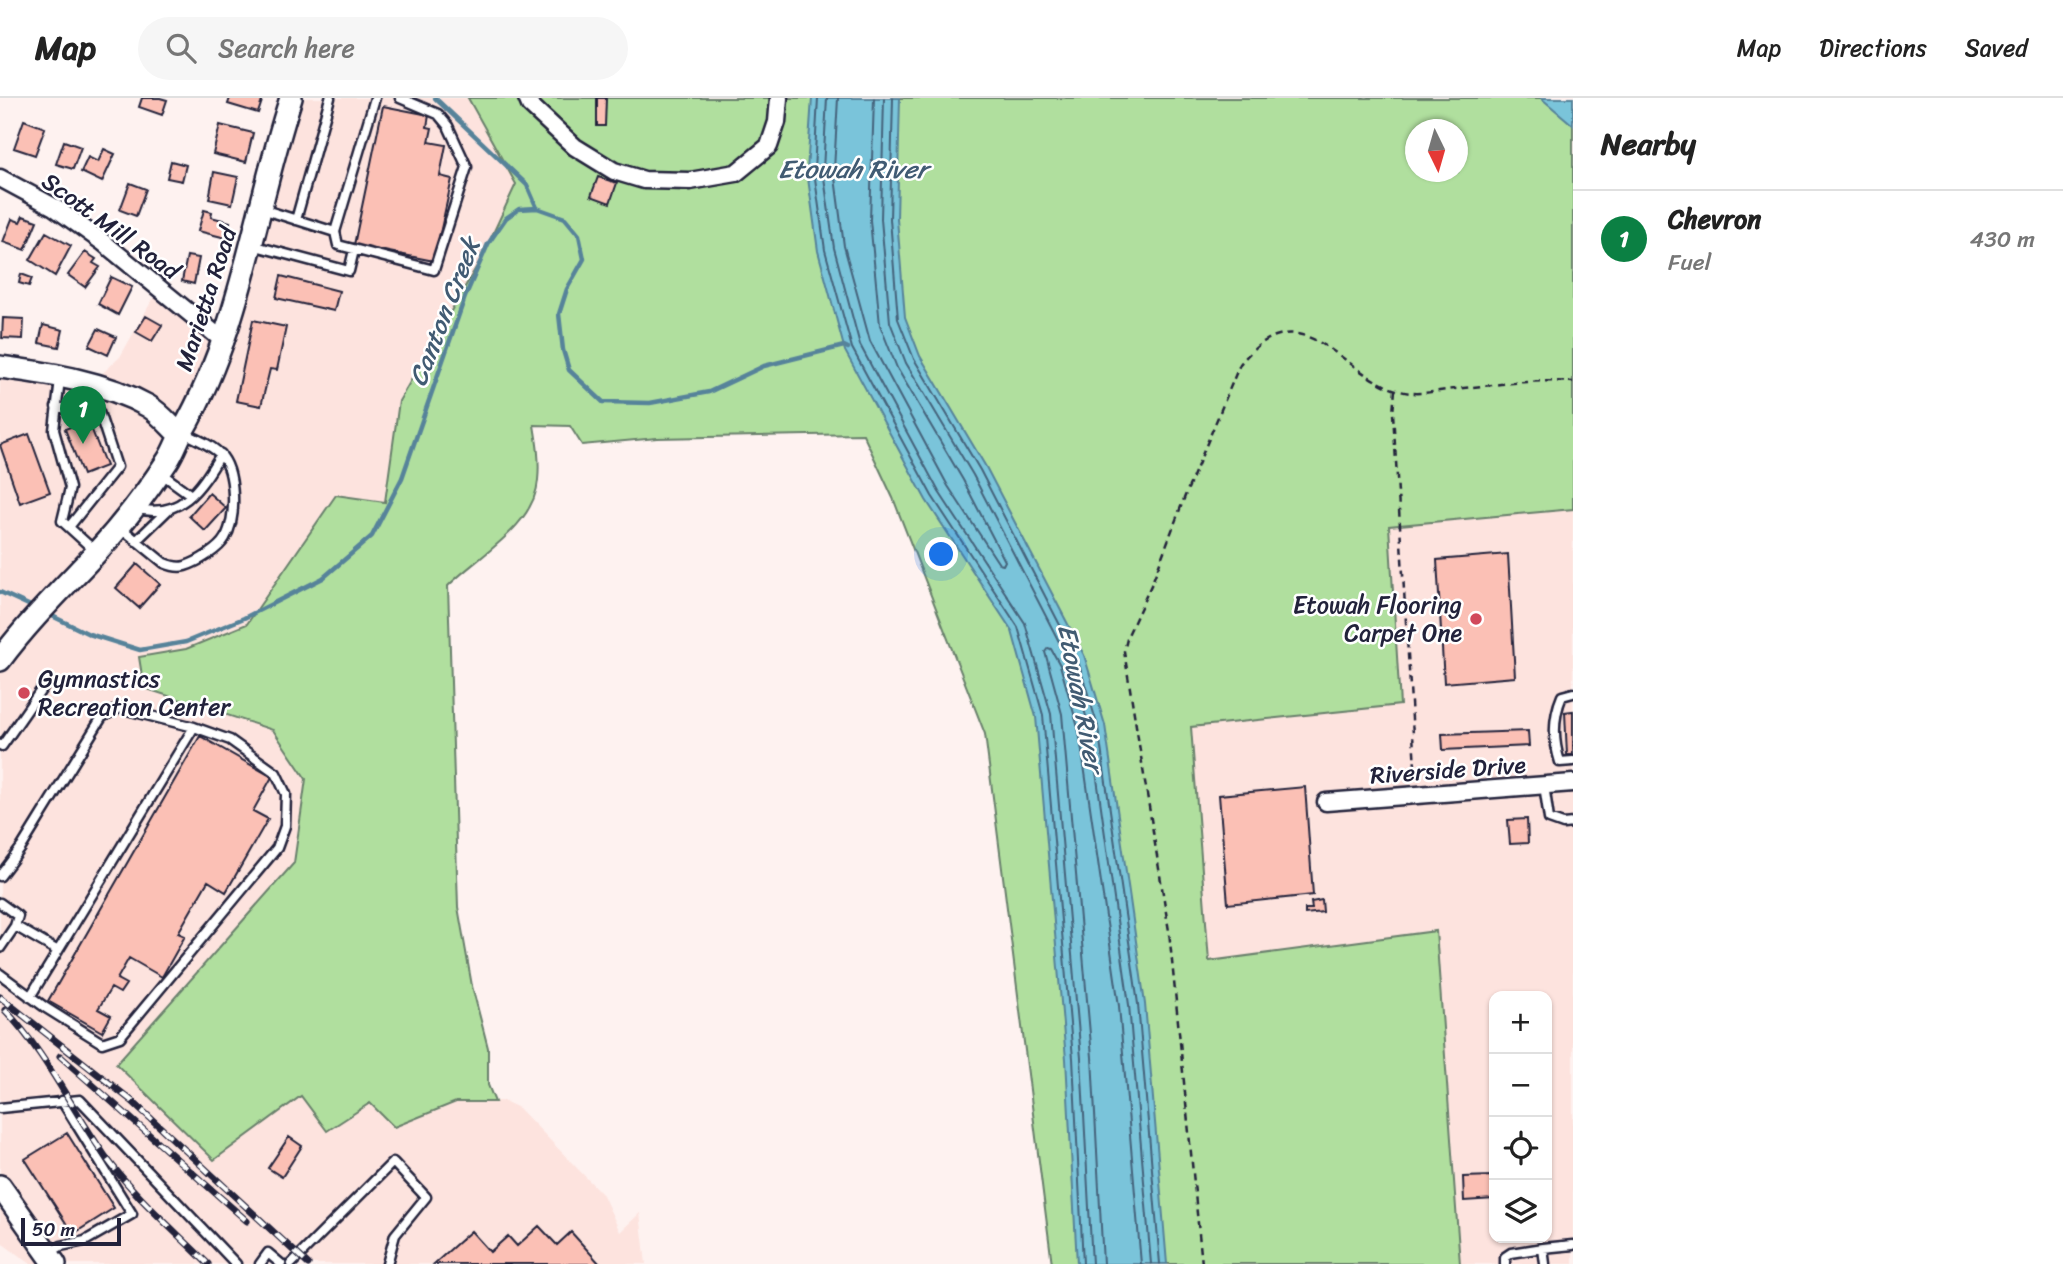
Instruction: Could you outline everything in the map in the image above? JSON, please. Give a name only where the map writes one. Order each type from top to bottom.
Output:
[{"type":"street","name":"Marietta Road","points":[[0,660],[15,639],[119,526],[170,458],[207,386],[225,342],[290,98]]},
{"type":"street","points":[[527,98],[575,147],[614,172],[643,180],[690,181],[736,173],[769,146],[777,122],[779,98]]},
{"type":"street","name":"Scott Mill Road","points":[[0,178],[54,207],[104,243],[225,342]]},
{"type":"street","points":[[0,367],[61,376],[118,392],[150,407],[181,433]]},
{"type":"street","name":"Riverside Drive","points":[[1326,802],[1573,783]]},
{"type":"street","points":[[0,1186],[51,1259]]},
{"type":"lane","points":[[296,220],[330,98]]},
{"type":"lane","points":[[375,98],[335,232],[338,244],[434,270],[467,167],[448,126],[438,114],[400,98]]},
{"type":"lane","points":[[262,209],[335,232]]},
{"type":"lane","points":[[252,245],[349,271],[354,250]]},
{"type":"lane","points":[[61,376],[54,430],[70,488],[62,521],[97,552]]},
{"type":"lane","points":[[56,407],[99,412],[117,467],[69,527]]},
{"type":"lane","points":[[119,526],[164,563],[173,567],[184,566],[225,539],[230,526],[233,482],[229,467],[221,454],[210,446],[181,433]]},
{"type":"lane","points":[[136,541],[168,510],[191,495],[221,454]]},
{"type":"lane","points":[[159,472],[191,495]]},
{"type":"lane","points":[[133,508],[145,511],[168,510]]},
{"type":"lane","points":[[1,746],[48,680]]},
{"type":"lane","points":[[1573,693],[1562,696],[1556,710],[1555,731],[1560,762],[1573,761]]},
{"type":"lane","points":[[0,876],[21,848],[102,718],[119,708],[194,727],[230,740],[276,773],[286,794],[285,826],[276,848],[120,1037],[102,1043],[30,997],[0,974]]},
{"type":"lane","points":[[30,997],[194,727]]},
{"type":"lane","points":[[1544,785],[1549,819],[1563,824],[1573,823]]},
{"type":"lane","points":[[0,903],[18,916],[15,926],[0,948]]},
{"type":"lane","points":[[15,926],[58,951]]},
{"type":"lane","points":[[0,1108],[80,1100],[236,1264]]},
{"type":"lane","points":[[51,1259],[61,1246],[85,1241],[132,1214],[62,1101]]},
{"type":"lane","points":[[291,1264],[393,1162],[426,1197],[394,1235],[387,1264]]},
{"type":"lane","points":[[1505,1264],[1505,1257],[1511,1252],[1573,1245]]},
{"type":"lane","points":[[1543,1248],[1545,1264]]},
{"type":"lane","points":[[260,1264],[268,1253],[281,1264]]},
{"type":"path","points":[[1202,1264],[1169,931],[1124,651],[1128,635],[1152,583],[1240,364],[1255,346],[1269,337],[1291,334],[1310,337],[1329,346],[1372,380],[1395,390],[1413,393],[1547,380],[1573,382]]},
{"type":"path","points":[[1395,390],[1393,413],[1415,767]]},
{"type":"shaded area","points":[[292,98],[468,98],[516,184],[481,259],[399,401],[385,503],[335,495],[247,624],[186,649],[139,657],[144,688],[273,730],[306,779],[294,863],[116,1064],[301,1095],[371,1102],[394,1127],[456,1102],[504,1101],[519,1108],[603,1195],[620,1232],[640,1213],[646,1264],[31,1264],[0,1242],[0,365],[95,380],[120,357],[155,295],[217,343]]},
{"type":"shaded area","points":[[1573,509],[1573,1264],[1460,1264],[1436,931],[1209,961],[1191,727],[1400,705],[1389,526]]},
{"type":"green space","points":[[468,98],[1573,98],[1573,509],[1389,526],[1400,705],[1191,727],[1209,961],[1436,931],[1460,1264],[1052,1264],[985,734],[893,498],[863,434],[657,438],[582,445],[570,426],[534,425],[538,480],[535,497],[527,512],[503,539],[448,586],[458,907],[472,986],[488,1048],[488,1085],[495,1102],[456,1102],[394,1127],[370,1103],[327,1131],[301,1096],[214,1160],[116,1064],[294,863],[306,779],[273,730],[144,688],[139,657],[186,649],[247,624],[336,495],[385,502],[399,401],[481,259],[516,184]]},
{"type":"water","name":"Etowah River","points":[[812,98],[900,98],[897,219],[905,317],[920,356],[986,467],[1084,655],[1105,725],[1145,1004],[1167,1264],[1077,1264],[1066,1059],[1036,717],[1012,631],[926,500],[845,351],[818,251],[807,171]]},
{"type":"water","points":[[1541,98],[1573,98],[1573,125]]},
{"type":"building","points":[[142,98],[167,100],[162,115],[139,107]]},
{"type":"building","points":[[230,98],[263,98],[258,113],[228,104]]},
{"type":"building","points":[[597,98],[606,98],[605,126],[597,126]]},
{"type":"building","points":[[383,106],[429,115],[427,127],[432,128],[429,142],[446,145],[440,176],[452,179],[434,261],[354,245]]},
{"type":"building","points":[[24,120],[45,128],[35,155],[14,148]]},
{"type":"building","points":[[220,125],[253,133],[246,162],[213,154]]},
{"type":"building","points":[[64,141],[81,147],[73,169],[56,164]]},
{"type":"building","points":[[104,149],[115,154],[102,182],[81,172],[88,157],[98,162]]},
{"type":"building","points":[[171,161],[186,165],[182,181],[167,178]]},
{"type":"building","points":[[214,172],[238,177],[232,204],[209,199]]},
{"type":"building","points":[[598,177],[617,183],[610,203],[591,196]]},
{"type":"building","points":[[130,183],[146,189],[136,216],[120,210]]},
{"type":"building","points":[[204,210],[212,212],[211,217],[230,222],[226,238],[198,231]]},
{"type":"building","points":[[23,216],[37,221],[25,250],[3,242],[12,219],[20,222]]},
{"type":"building","points":[[46,232],[71,246],[55,276],[30,260]]},
{"type":"building","points":[[85,252],[96,259],[93,263],[100,267],[85,287],[68,275]]},
{"type":"building","points":[[187,256],[199,258],[194,284],[182,281]]},
{"type":"building","points":[[21,274],[32,278],[29,286],[19,283]]},
{"type":"building","points":[[281,276],[339,291],[334,311],[276,298]]},
{"type":"building","points":[[111,277],[132,287],[118,315],[98,304]]},
{"type":"building","points":[[146,316],[162,325],[152,341],[136,332]]},
{"type":"building","points":[[3,318],[24,319],[23,339],[2,338]]},
{"type":"building","points":[[253,320],[286,327],[277,370],[270,369],[261,406],[236,401]]},
{"type":"building","points":[[43,325],[63,330],[59,347],[39,343]]},
{"type":"building","points":[[98,329],[116,337],[108,355],[89,346]]},
{"type":"building","points":[[88,420],[106,466],[83,475],[65,429]]},
{"type":"building","points":[[29,434],[50,492],[20,503],[0,445]]},
{"type":"building","points":[[209,493],[226,508],[205,531],[189,516]]},
{"type":"building","name":"Etowah Flooring Carpet One","points":[[1508,554],[1515,677],[1444,683],[1437,560]]},
{"type":"building","points":[[137,564],[160,584],[139,608],[116,588]]},
{"type":"building","points":[[1573,711],[1573,755],[1567,755],[1565,712]]},
{"type":"building","points":[[1528,731],[1529,746],[1443,750],[1442,734]]},
{"type":"building","points":[[200,736],[272,777],[253,811],[268,819],[226,892],[208,881],[178,933],[185,936],[162,977],[129,958],[117,979],[126,984],[120,993],[111,988],[98,1009],[111,1016],[102,1032],[48,1001]]},
{"type":"building","points":[[1305,787],[1313,895],[1228,904],[1219,795]]},
{"type":"building","points":[[1527,819],[1528,843],[1510,844],[1508,820]]},
{"type":"building","points":[[1322,900],[1323,912],[1305,914],[1305,909],[1312,909],[1311,902]]},
{"type":"building","points":[[67,1133],[114,1208],[73,1234],[25,1159]]},
{"type":"building","points":[[289,1137],[302,1146],[282,1177],[268,1168]]},
{"type":"building","points":[[1489,1176],[1489,1199],[1464,1201],[1463,1177]]},
{"type":"building","points":[[539,1226],[557,1245],[571,1232],[600,1264],[434,1264],[471,1231],[490,1252],[508,1236],[517,1246]]},
{"type":"waterway","points":[[435,98],[527,185],[537,208]]},
{"type":"waterway","name":"Canton Creek","points":[[46,613],[89,634],[140,650],[186,642],[244,618],[323,578],[372,536],[402,478],[465,297],[488,244],[506,218],[519,209],[537,208],[565,218],[579,235],[584,259],[567,289],[559,314],[563,350],[569,370],[603,402],[650,403],[709,392],[764,366],[844,346],[848,348]]},
{"type":"waterway","name":"Canton Creek","points":[[0,592],[35,608]]},
{"type":"railway","points":[[0,997],[132,1101],[308,1264]]},
{"type":"railway","points":[[5,1010],[33,1044],[116,1171],[208,1264]]},
{"type":"railway","points":[[60,1056],[247,1221]]},
{"type":"place","name":"Chevron","points":[[83,444]]},
{"type":"place","name":"Etowah Flooring Carpet One","points":[[1476,619]]},
{"type":"place","name":"Gymnastics Recreation Center","points":[[24,693]]}]
